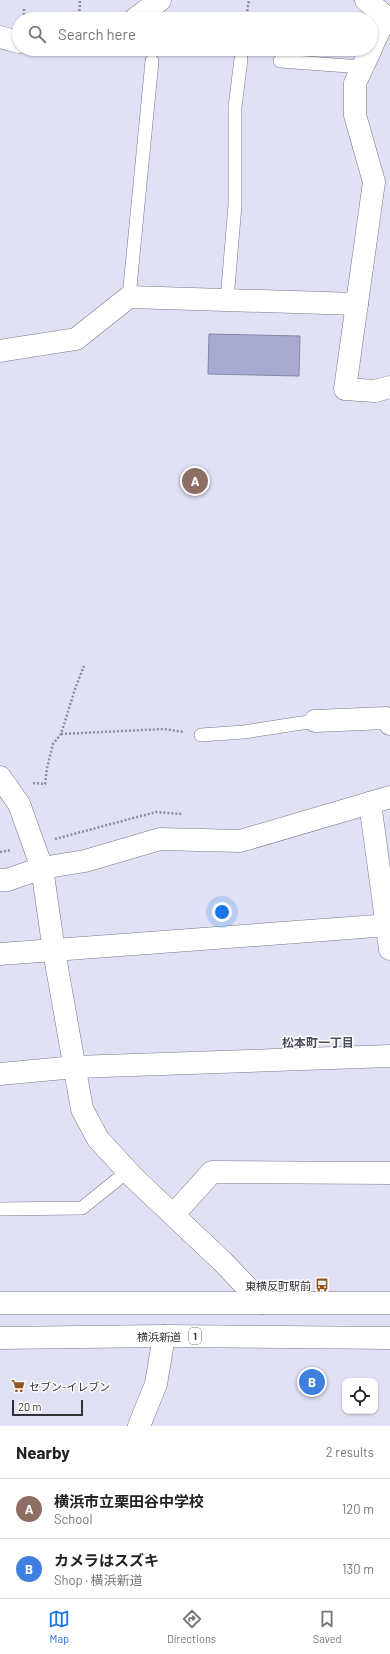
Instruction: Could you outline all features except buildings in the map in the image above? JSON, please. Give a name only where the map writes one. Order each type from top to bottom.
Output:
[{"type":"main road","points":[[144,12],[160,0]]},
{"type":"main road","points":[[366,0],[388,18],[378,36]]},
{"type":"main road","points":[[0,37],[12,40]]},
{"type":"main road","points":[[368,56],[355,83],[355,115],[374,182],[346,389],[375,391],[390,387]]},
{"type":"main road","points":[[0,351],[76,339],[129,298],[358,304]]},
{"type":"main road","points":[[315,721],[386,718],[390,724]]},
{"type":"main road","points":[[0,777],[19,804],[42,868],[54,951],[82,1108],[98,1139],[128,1171],[174,1214],[262,1303]]},
{"type":"main road","points":[[0,880],[7,880],[42,868],[84,861],[160,839],[240,840],[380,800],[390,949]]},
{"type":"main road","points":[[0,954],[388,926]]},
{"type":"main road","points":[[0,1074],[75,1067],[390,1056]]},
{"type":"main road","points":[[174,1214],[212,1172],[390,1173]]},
{"type":"main road","points":[[0,1303],[390,1303]]},
{"type":"main road","points":[[139,1426],[156,1384],[164,1336]]},
{"type":"main road","name":"横浜新道","points":[[0,1338],[164,1336],[390,1338]]},
{"type":"lane","points":[[280,61],[353,56]]},
{"type":"lane","points":[[227,300],[235,205],[235,107],[241,59]]},
{"type":"lane","points":[[129,298],[152,61]]},
{"type":"lane","points":[[201,735],[244,732],[315,721]]},
{"type":"lane","points":[[0,1209],[82,1208],[128,1171]]},
{"type":"path","points":[[80,0],[80,12]]},
{"type":"path","points":[[247,12],[249,0]]},
{"type":"path","points":[[24,7],[24,12]]},
{"type":"path","points":[[45,784],[53,744],[61,734],[74,689],[84,666]]},
{"type":"path","points":[[61,734],[164,728],[201,735]]},
{"type":"water","points":[[209,334],[300,336],[299,376],[208,374]]},
{"type":"place","name":"横浜市立栗田谷中学校","points":[[195,481]]},
{"type":"place","name":"東横反町駅前","points":[[322,1285]]},
{"type":"place","name":"カメラはスズキ","points":[[312,1382]]},
{"type":"place","name":"セブン-イレブン","points":[[18,1386]]},
{"type":"district","name":"松本町一丁目","points":[[318,1042]]}]
